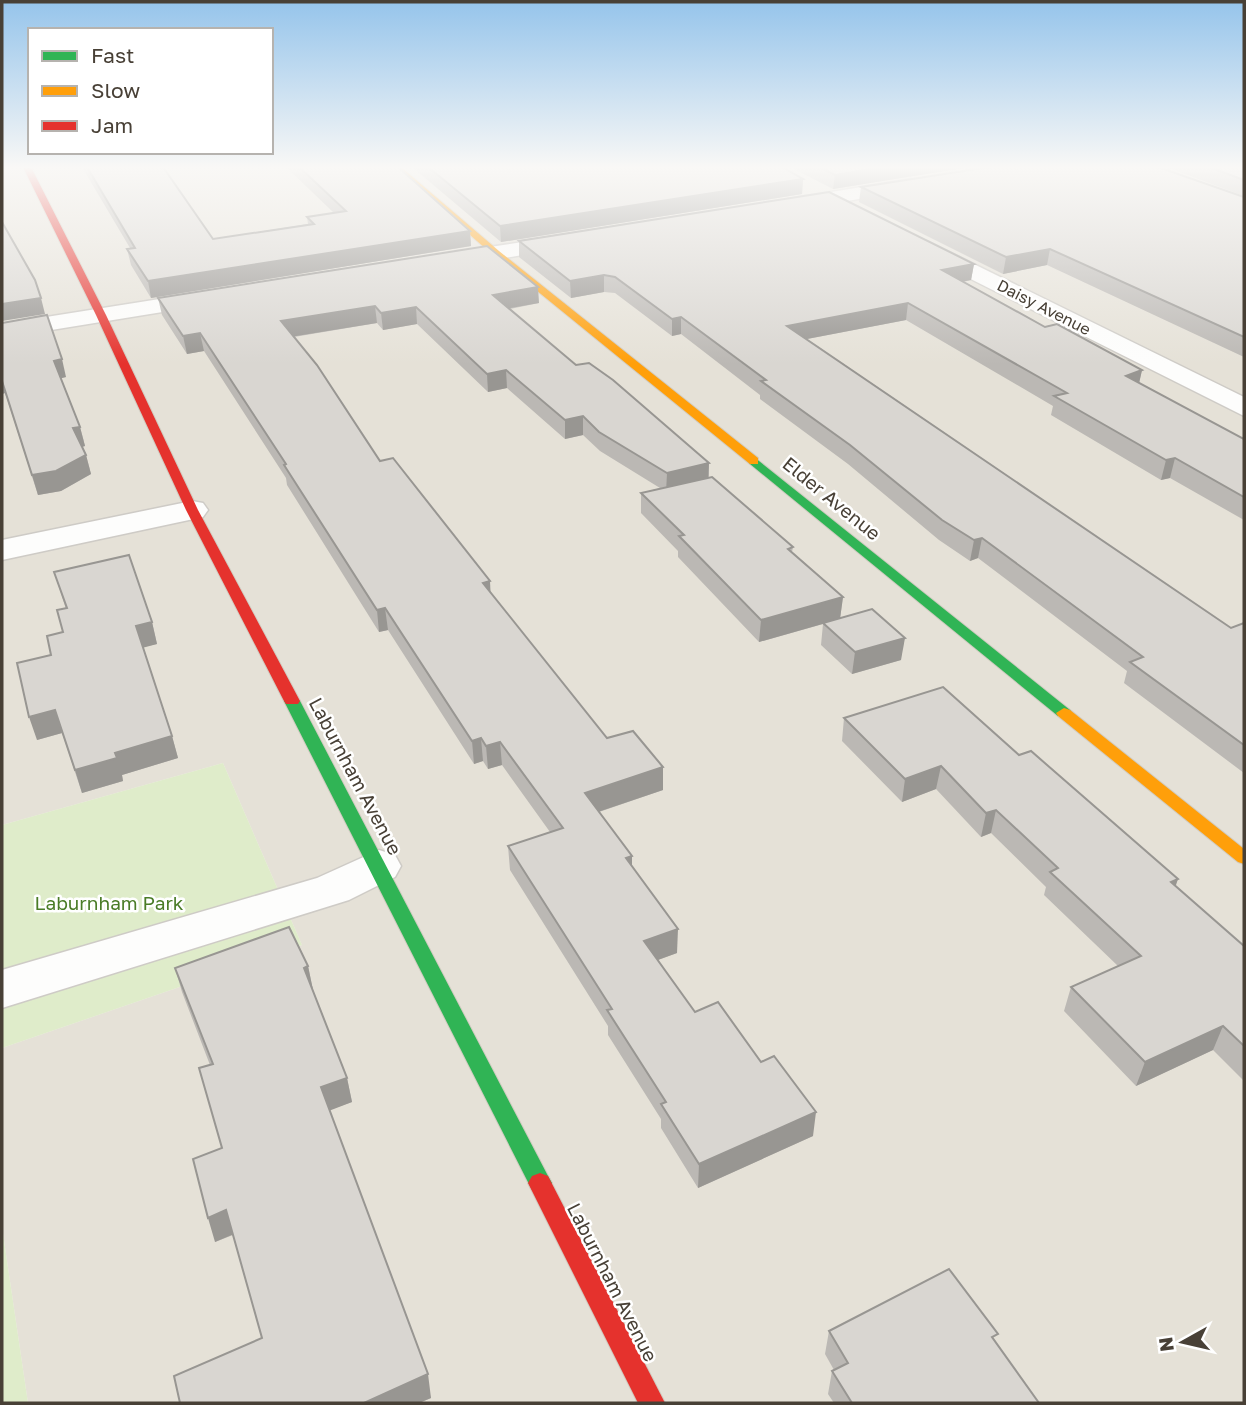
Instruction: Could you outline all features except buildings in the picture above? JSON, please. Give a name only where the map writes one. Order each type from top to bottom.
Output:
[{"type":"street","name":"Laburnham Avenue","points":[[59,233],[192,510],[379,866],[652,1403]]},
{"type":"street","name":"Elder Avenue","points":[[472,233],[1244,859]]},
{"type":"street","name":"Daisy Avenue","points":[[906,237],[1243,406]]},
{"type":"street","points":[[428,264],[590,238]]},
{"type":"street","points":[[2,331],[237,294]]},
{"type":"street","points":[[2,550],[192,510]]},
{"type":"street","points":[[2,989],[333,889],[379,866]]},
{"type":"shaded area","points":[[2,233],[1244,233],[1244,1403],[28,1403],[2,1227],[2,1048],[302,945],[223,763],[2,825]]},
{"type":"green space","name":"Laburnham Park","points":[[223,763],[302,945],[2,1048],[2,825]]},
{"type":"green space","points":[[2,1227],[28,1403],[2,1403]]},
{"type":"traffic: fast","points":[[754,461],[1064,713]]},
{"type":"traffic: fast","points":[[292,701],[540,1183]]},
{"type":"traffic: slow","points":[[472,233],[754,461]]},
{"type":"traffic: slow","points":[[1064,713],[1244,858]]},
{"type":"traffic: jam","points":[[60,233],[192,510],[292,701]]},
{"type":"traffic: jam","points":[[540,1183],[652,1403]]}]
